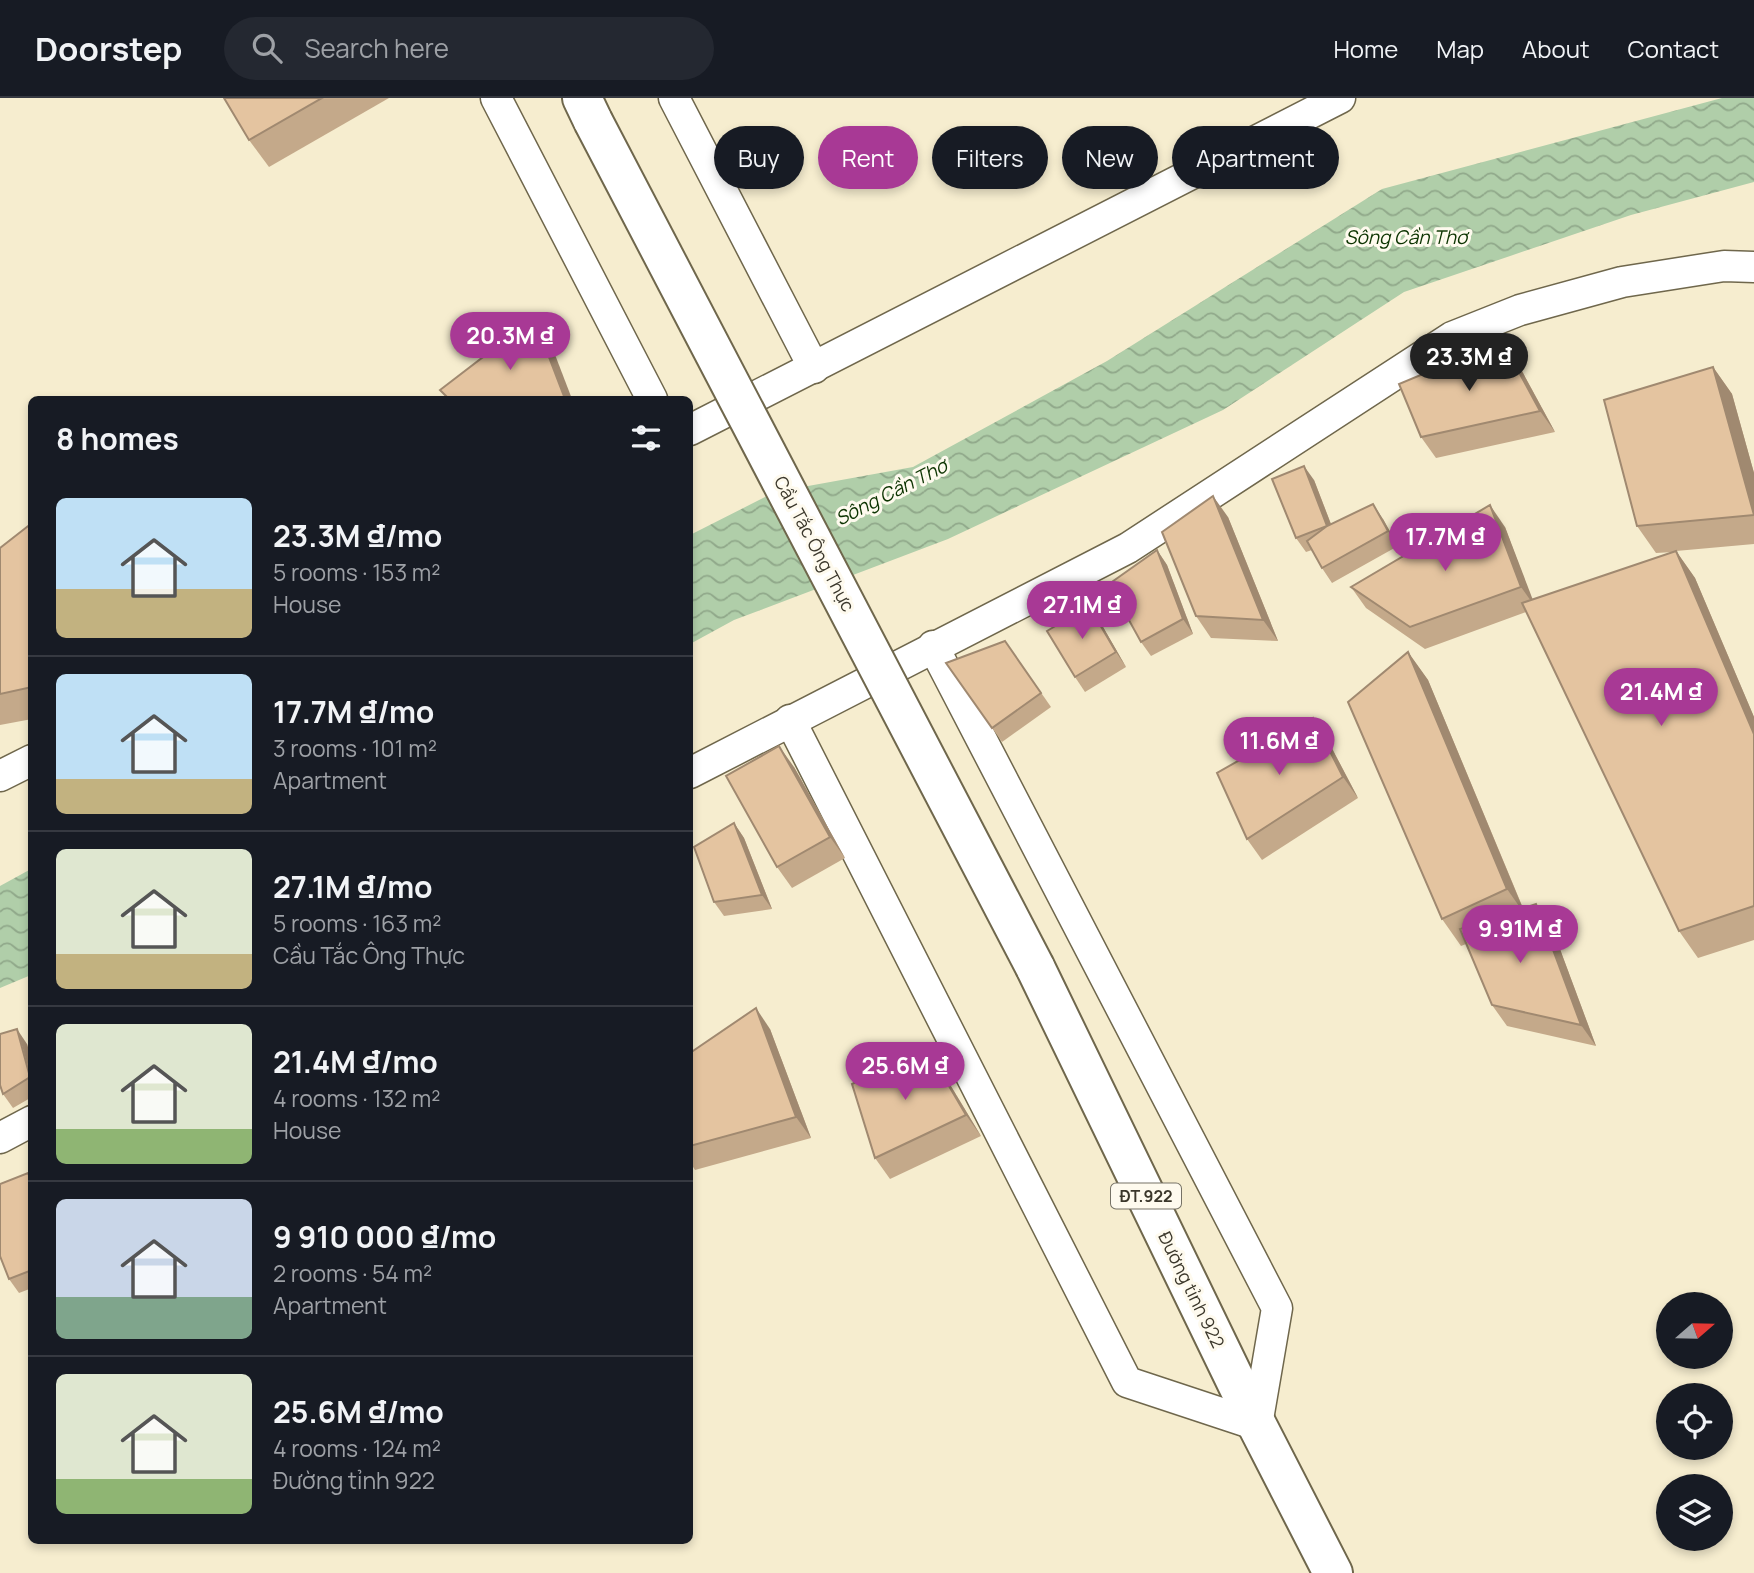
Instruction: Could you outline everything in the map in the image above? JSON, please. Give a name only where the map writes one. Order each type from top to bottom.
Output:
[{"type":"main road","name":"Cầu Tắc Ông Thực","points":[[587,109],[1035,968]]},
{"type":"main road","name":"Đường tỉnh 922","points":[[1035,968],[1256,1426],[1333,1573]]},
{"type":"street","points":[[496,98],[650,396]]},
{"type":"street","points":[[674,98],[814,368]]},
{"type":"street","points":[[693,428],[1340,98]]},
{"type":"street","points":[[693,771],[1128,548],[1452,337],[1520,310],[1622,282],[1724,266],[1754,267]]},
{"type":"street","points":[[790,720],[1127,1382],[1256,1426],[1277,1308],[933,646]]},
{"type":"street","points":[[0,776],[28,762]]},
{"type":"street","points":[[0,1138],[28,1123]]},
{"type":"water","name":"Sông Cần Thơ","points":[[1722,98],[1754,98],[1754,182],[1631,215],[1404,292],[1223,410],[948,539],[734,620],[693,642],[693,533],[775,492],[913,467],[1107,361],[1382,189]]},
{"type":"water","points":[[28,871],[28,976],[0,988],[0,886]]},
{"type":"building","points":[[224,98],[322,98],[249,140]]},
{"type":"building","points":[[534,318],[564,396],[446,396],[440,390]]},
{"type":"building","points":[[1502,341],[1540,411],[1421,437],[1399,384]]},
{"type":"building","points":[[1713,367],[1754,515],[1637,526],[1604,400]]},
{"type":"building","points":[[1304,466],[1327,526],[1296,538],[1272,479]]},
{"type":"building","points":[[1213,496],[1263,620],[1196,616],[1162,532]]},
{"type":"building","points":[[1373,504],[1388,531],[1322,568],[1307,541],[1327,526]]},
{"type":"building","points":[[1490,505],[1521,587],[1410,627],[1351,587]]},
{"type":"building","points":[[28,526],[28,688],[0,694],[0,548]]},
{"type":"building","points":[[1157,550],[1183,619],[1141,642],[1109,584]]},
{"type":"building","points":[[1676,551],[1754,734],[1754,906],[1679,931],[1522,603]]},
{"type":"building","points":[[1089,606],[1116,652],[1075,677],[1047,631]]},
{"type":"building","points":[[1005,641],[1041,693],[992,728],[946,663]]},
{"type":"building","points":[[1408,652],[1507,889],[1442,919],[1348,702]]},
{"type":"building","points":[[1313,718],[1343,777],[1247,839],[1217,773]]},
{"type":"building","points":[[779,746],[830,837],[777,867],[726,776]]},
{"type":"building","points":[[734,823],[762,895],[714,902],[694,847]]},
{"type":"building","points":[[1536,904],[1581,1025],[1492,1005],[1460,929]]},
{"type":"building","points":[[756,1008],[796,1117],[693,1145],[693,1051]]},
{"type":"building","points":[[17,1029],[28,1070],[28,1078],[3,1094],[0,1085],[0,1034]]},
{"type":"building","points":[[926,1047],[966,1115],[875,1158],[852,1084]]},
{"type":"building","points":[[28,1173],[28,1272],[9,1279],[0,1256],[0,1184]]}]
